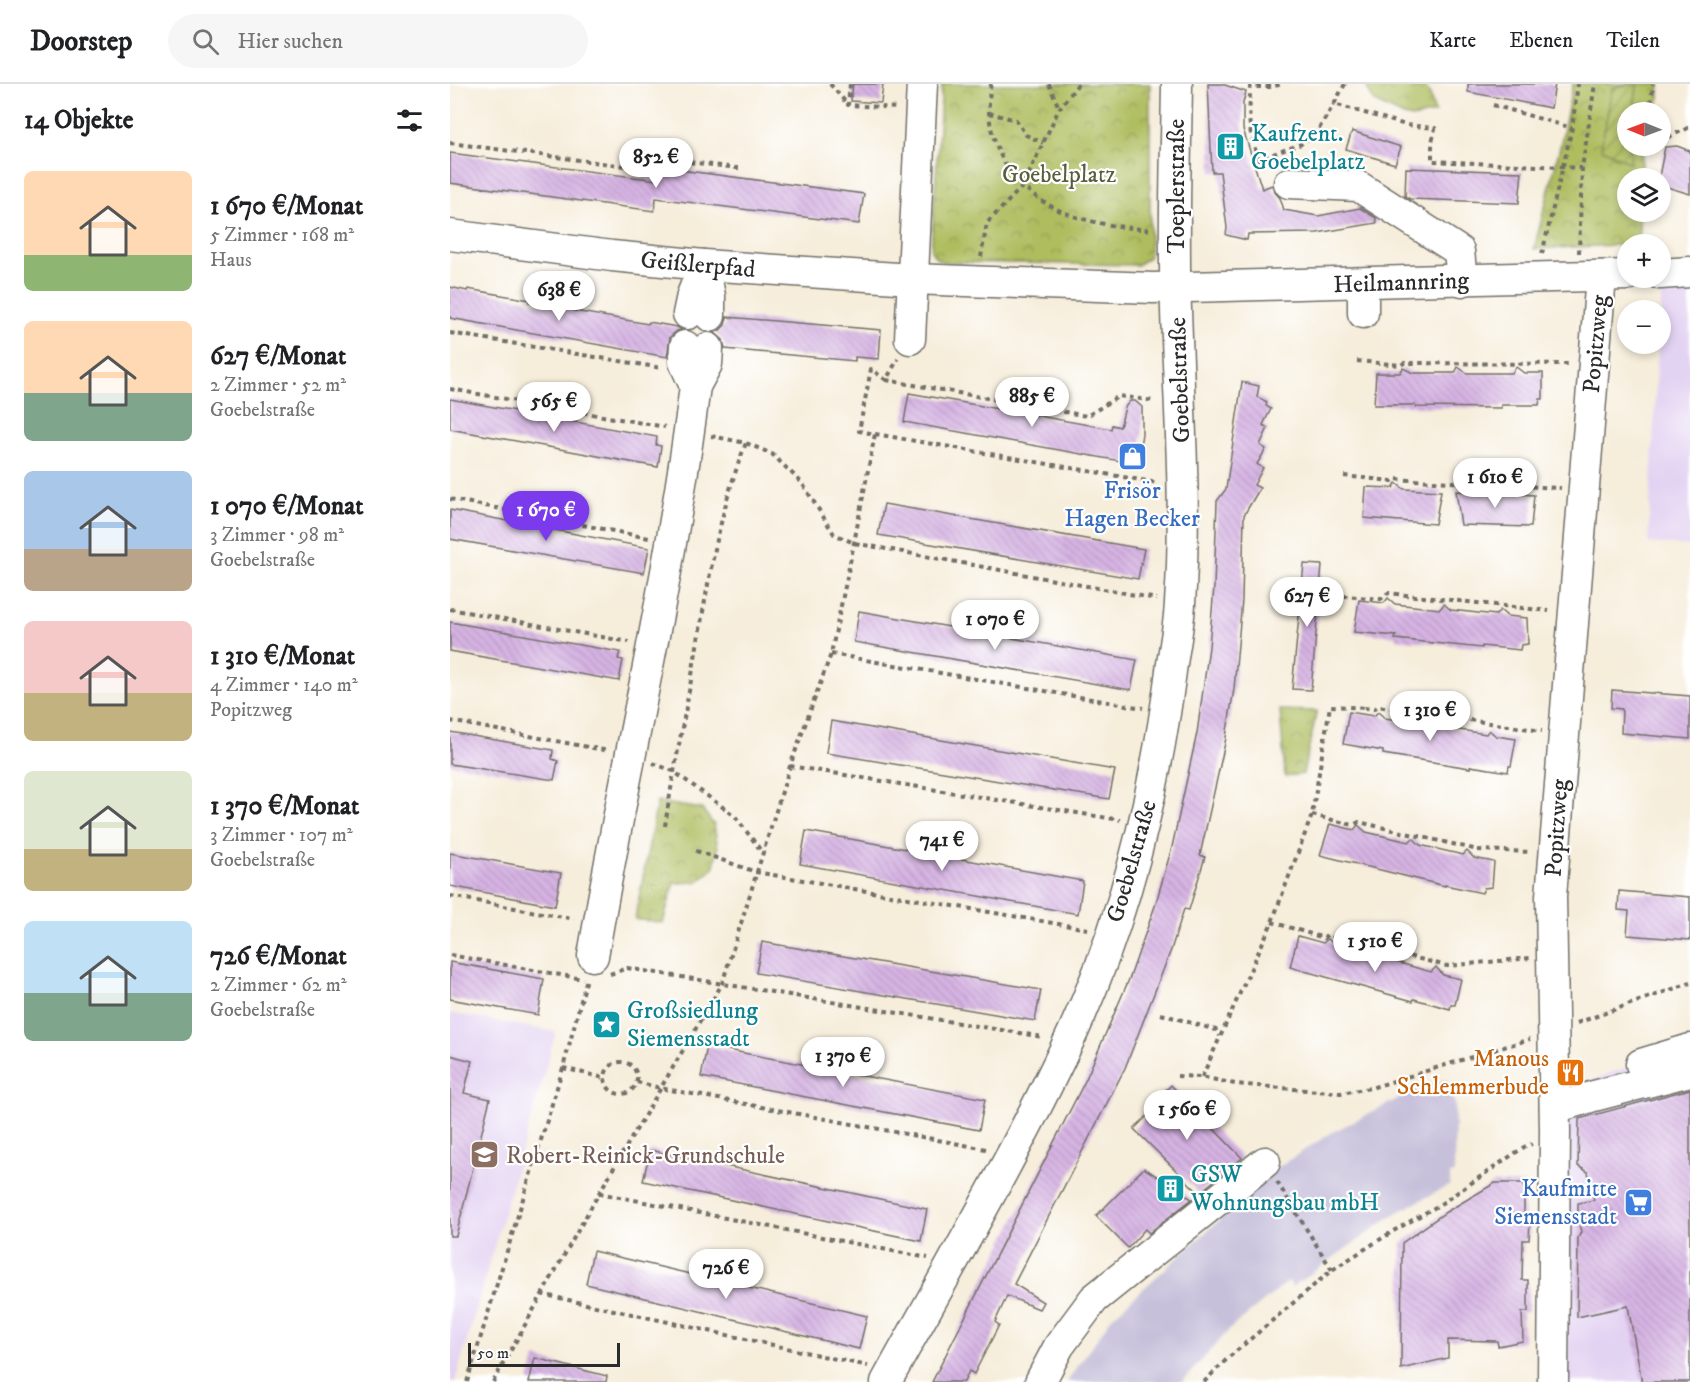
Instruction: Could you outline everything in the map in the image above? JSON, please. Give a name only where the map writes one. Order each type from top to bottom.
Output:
[{"type":"street","name":"Toeplerstraße","points":[[1175,289],[1177,84]]},
{"type":"street","points":[[910,339],[921,97]]},
{"type":"street","points":[[1289,183],[1358,186],[1459,251],[1462,281]]},
{"type":"street","name":"Geißlerpfad","points":[[450,235],[612,256],[704,265],[912,279]]},
{"type":"street","points":[[699,315],[692,295],[704,265]]},
{"type":"street","name":"Heilmannring","points":[[1175,289],[1363,298],[1462,281],[1537,278],[1602,269]]},
{"type":"street","name":"Popitzweg","points":[[1553,1382],[1555,1119],[1553,853],[1602,269]]},
{"type":"street","points":[[1671,273],[1690,272]]},
{"type":"street","points":[[912,279],[1175,289]]},
{"type":"street","name":"Goebelstraße","points":[[878,1374],[1011,1156],[1073,1031],[1100,966],[1125,892],[1148,807],[1166,710],[1180,605],[1184,499],[1175,289]]},
{"type":"street","points":[[596,972],[599,923],[652,646],[689,432],[694,363]]},
{"type":"street","points":[[1594,1096],[1605,1077],[1690,1049]]},
{"type":"street","points":[[1555,1119],[1594,1096],[1690,1071]]},
{"type":"street","points":[[1040,1382],[1059,1346],[1094,1299],[1265,1162]]},
{"type":"path","points":[[830,84],[848,105]]},
{"type":"path","points":[[848,105],[850,84]]},
{"type":"path","points":[[991,84],[988,101],[995,145],[1012,175],[1041,202],[1065,214],[1114,225],[1176,233]]},
{"type":"path","points":[[1049,84],[1059,109]]},
{"type":"path","points":[[973,282],[980,262],[987,223],[1023,186],[1059,109],[1078,84]]},
{"type":"path","points":[[1283,84],[1250,87],[1248,116],[1250,138],[1258,159],[1301,144],[1317,132],[1346,84]]},
{"type":"path","points":[[1537,278],[1572,128],[1578,84]]},
{"type":"path","points":[[1595,84],[1582,168],[1602,269]]},
{"type":"path","points":[[1651,102],[1653,84]]},
{"type":"path","points":[[848,105],[921,97]]},
{"type":"path","points":[[1334,104],[1407,125],[1435,128],[1432,161],[1582,168]]},
{"type":"path","points":[[1493,105],[1572,128]]},
{"type":"path","points":[[989,113],[1016,120],[1026,135],[1043,143]]},
{"type":"path","points":[[1671,136],[1690,127]]},
{"type":"path","points":[[1682,130],[1690,135]]},
{"type":"path","points":[[450,143],[647,168],[649,157],[737,168],[736,174]]},
{"type":"path","points":[[450,333],[694,363]]},
{"type":"path","points":[[886,380],[910,339]]},
{"type":"path","points":[[1356,361],[1401,365],[1404,363],[1594,364]]},
{"type":"path","points":[[1159,402],[1119,396],[1087,416],[886,380],[871,369],[859,431],[1163,484]]},
{"type":"path","points":[[450,389],[746,443],[772,454],[801,483],[834,534],[854,543],[1158,599]]},
{"type":"path","points":[[493,1382],[599,1193],[722,984],[789,766],[831,654],[874,434]]},
{"type":"path","points":[[665,826],[710,571],[733,475],[746,443]]},
{"type":"path","points":[[1344,476],[1392,481],[1394,478],[1584,490]]},
{"type":"path","points":[[450,499],[671,542]]},
{"type":"path","points":[[1334,595],[1381,599],[1388,592],[1574,613]]},
{"type":"path","points":[[450,609],[652,646]]},
{"type":"path","points":[[831,654],[1146,709]]},
{"type":"path","points":[[1202,1077],[1272,922],[1311,815],[1330,706],[1374,710],[1377,706],[1563,735]]},
{"type":"path","points":[[789,766],[1120,819]]},
{"type":"path","points":[[1311,815],[1353,825],[1359,822],[1478,850],[1553,853]]},
{"type":"path","points":[[696,851],[756,872],[1088,928]]},
{"type":"path","points":[[450,896],[599,923]]},
{"type":"path","points":[[1272,922],[1324,938],[1327,935],[1447,966],[1552,956]]},
{"type":"path","points":[[450,955],[596,972],[627,968],[1044,1037]]},
{"type":"path","points":[[467,1382],[563,1068],[596,972]]},
{"type":"path","points":[[1177,1076],[1202,1077],[1235,1084],[1310,1092],[1341,1093],[1371,1088],[1553,1032],[1690,983]]},
{"type":"path","points":[[1161,1014],[1216,1030],[1220,1036]]},
{"type":"path","points":[[624,1061],[632,1065],[637,1073],[637,1082],[627,1094],[611,1091],[604,1078],[607,1069],[614,1063],[624,1061]]},
{"type":"path","points":[[563,1068],[604,1078]]},
{"type":"path","points":[[637,1082],[986,1149]]},
{"type":"path","points":[[1204,1382],[1228,1358],[1332,1270],[1448,1199],[1524,1147],[1555,1119]]},
{"type":"path","points":[[1265,1162],[1332,1270]]},
{"type":"path","points":[[599,1193],[928,1258]]},
{"type":"path","points":[[541,1294],[878,1374]]},
{"type":"shaded area","points":[[1690,291],[1690,546],[1648,543],[1657,354],[1671,354],[1671,300],[1661,300],[1661,293]]},
{"type":"shaded area","name":"Robert-Reinick-Grundschule","points":[[450,1013],[556,1032],[455,1382],[450,1382]]},
{"type":"shaded area","name":"Kaufmitte Siemensstadt","points":[[1690,1045],[1690,1382],[1567,1382],[1568,1090]]},
{"type":"shaded area","points":[[1447,1079],[1455,1104],[1454,1173],[1450,1174],[1450,1185],[1396,1213],[1292,1287],[1289,1281],[1232,1327],[1182,1382],[1067,1382],[1112,1317],[1278,1167],[1331,1133],[1413,1091]]},
{"type":"green space","name":"Goebelplatz","points":[[942,84],[1150,84],[1150,251],[1148,258],[1137,265],[944,262],[937,259],[931,251]]},
{"type":"green space","points":[[1368,84],[1423,84],[1429,92],[1435,113],[1412,118],[1404,116],[1374,102],[1367,88]]},
{"type":"green space","points":[[1573,84],[1660,84],[1659,102],[1617,102],[1617,156],[1642,156],[1642,168],[1617,168],[1617,222],[1639,222],[1639,234],[1617,234],[1617,245],[1534,249],[1561,143]]},
{"type":"green space","points":[[1637,84],[1635,102],[1617,102],[1617,156],[1630,156],[1630,163],[1601,148],[1612,88]]},
{"type":"green space","points":[[1280,710],[1317,711],[1303,774],[1285,777]]},
{"type":"green space","points":[[657,802],[702,809],[714,825],[718,849],[713,869],[697,882],[674,883],[663,923],[635,919]]},
{"type":"building","points":[[853,84],[883,84],[881,103],[851,101]]},
{"type":"building","points":[[1208,84],[1222,84],[1246,92],[1243,103],[1243,129],[1262,189],[1272,185],[1284,210],[1318,216],[1360,208],[1376,218],[1377,223],[1317,233],[1248,234],[1247,240],[1226,235],[1220,172],[1212,172]]},
{"type":"building","points":[[1468,84],[1555,84],[1551,108],[1468,92]]},
{"type":"building","points":[[1352,131],[1401,147],[1395,164],[1346,149]]},
{"type":"building","points":[[1671,146],[1677,146],[1690,151],[1690,194],[1671,188],[1671,168],[1661,168],[1663,156],[1671,156]]},
{"type":"building","points":[[450,153],[656,180],[657,167],[864,194],[859,224],[656,198],[654,211],[450,183]]},
{"type":"building","points":[[1406,168],[1522,172],[1519,203],[1410,199],[1405,196]]},
{"type":"building","points":[[450,287],[561,306],[575,309],[574,311],[677,327],[682,330],[670,337],[667,357],[450,318]]},
{"type":"building","points":[[727,317],[881,330],[879,359],[855,357],[855,361],[725,349],[723,340],[714,332],[719,331],[725,325]]},
{"type":"building","points":[[1458,367],[1467,373],[1512,373],[1516,367],[1524,373],[1543,373],[1543,399],[1540,399],[1539,405],[1501,405],[1501,408],[1374,405],[1376,373],[1400,373],[1403,368],[1413,373],[1455,373]]},
{"type":"building","points":[[1242,382],[1259,386],[1257,397],[1267,402],[1266,406],[1271,409],[1263,425],[1268,428],[1260,445],[1266,449],[1257,464],[1263,468],[1254,485],[1260,488],[1244,515],[1242,600],[1234,689],[1225,743],[1200,855],[1205,857],[1189,910],[1184,909],[1171,950],[1125,1068],[1014,1284],[1043,1302],[1039,1309],[1007,1296],[995,1322],[999,1325],[974,1374],[969,1371],[964,1382],[932,1382],[1086,1079],[1130,977],[1155,906],[1172,847],[1197,733],[1209,647],[1217,501],[1226,489]]},
{"type":"building","points":[[909,393],[1111,429],[1112,425],[1120,427],[1125,407],[1130,401],[1135,401],[1142,407],[1142,434],[1137,464],[904,422]]},
{"type":"building","points":[[450,399],[657,437],[656,445],[661,446],[658,467],[450,429]]},
{"type":"building","points":[[1396,483],[1404,489],[1441,491],[1435,524],[1364,518],[1366,487],[1393,488]]},
{"type":"building","points":[[1509,489],[1516,494],[1534,495],[1531,527],[1461,525],[1456,491],[1505,494]]},
{"type":"building","points":[[884,504],[1144,549],[1138,579],[878,535]]},
{"type":"building","points":[[450,510],[649,548],[644,573],[450,539]]},
{"type":"building","points":[[1304,564],[1322,565],[1311,690],[1292,689]]},
{"type":"building","points":[[1388,598],[1395,604],[1440,609],[1444,604],[1451,610],[1496,615],[1500,610],[1507,616],[1527,618],[1528,644],[1521,645],[1520,650],[1482,646],[1482,648],[1395,639],[1396,636],[1354,632],[1359,600],[1384,603]]},
{"type":"building","points":[[859,611],[1137,660],[1131,690],[854,642]]},
{"type":"building","points":[[450,622],[620,652],[618,659],[623,660],[619,681],[450,651]]},
{"type":"building","points":[[1612,690],[1690,696],[1690,739],[1621,733],[1622,709],[1611,708]]},
{"type":"building","points":[[1349,712],[1374,716],[1378,712],[1385,718],[1429,725],[1433,721],[1440,727],[1486,734],[1489,730],[1496,736],[1516,739],[1511,766],[1508,772],[1470,766],[1470,768],[1383,754],[1383,751],[1343,744]]},
{"type":"building","points":[[831,721],[1115,770],[1109,799],[826,753]]},
{"type":"building","points":[[450,732],[553,750],[552,759],[558,761],[554,780],[450,764]]},
{"type":"building","points":[[1330,824],[1354,830],[1358,825],[1366,832],[1409,842],[1413,838],[1420,845],[1463,855],[1467,851],[1474,858],[1494,862],[1492,887],[1484,888],[1482,893],[1320,855]]},
{"type":"building","points":[[806,831],[1083,881],[1078,914],[800,864]]},
{"type":"building","points":[[450,853],[561,873],[555,906],[450,886]]},
{"type":"building","points":[[1619,891],[1690,897],[1690,940],[1627,935],[1629,911],[1618,910]]},
{"type":"building","points":[[1298,936],[1323,943],[1328,939],[1336,946],[1376,957],[1381,953],[1389,960],[1431,972],[1436,967],[1443,975],[1461,979],[1455,1005],[1451,1005],[1450,1009],[1414,999],[1413,1001],[1290,967]]},
{"type":"building","points":[[762,942],[1041,990],[1035,1021],[756,973]]},
{"type":"building","points":[[450,962],[544,979],[538,1015],[450,999]]},
{"type":"building","points":[[707,1046],[985,1099],[979,1130],[701,1077]]},
{"type":"building","points":[[450,1055],[472,1061],[464,1093],[490,1099],[456,1236],[450,1236]]},
{"type":"building","points":[[1171,1085],[1242,1158],[1199,1193],[1134,1129],[1159,1104],[1156,1100]]},
{"type":"building","name":"Kaufmitte Siemensstadt","points":[[1690,1089],[1690,1382],[1642,1382],[1628,1306],[1577,1317],[1578,1238],[1581,1232],[1578,1203],[1594,1200],[1588,1172],[1578,1166],[1579,1119]]},
{"type":"building","points":[[650,1150],[927,1209],[921,1241],[643,1181]]},
{"type":"building","points":[[1144,1168],[1192,1199],[1149,1233],[1145,1229],[1128,1248],[1096,1216]]},
{"type":"building","points":[[1495,1183],[1524,1183],[1524,1220],[1530,1221],[1529,1240],[1523,1240],[1522,1280],[1528,1280],[1528,1312],[1522,1312],[1523,1341],[1498,1346],[1497,1341],[1448,1340],[1448,1358],[1401,1369],[1402,1243],[1446,1212]]},
{"type":"building","points":[[593,1251],[867,1316],[859,1349],[586,1284]]},
{"type":"building","points":[[535,1358],[607,1376],[606,1382],[529,1382]]},
{"type":"place","name":"Kaufzent. Goebelplatz","points":[[1230,147]]},
{"type":"place","name":"Frisör Hagen Becker","points":[[1132,457]]},
{"type":"place","name":"Großsiedlung Siemensstadt","points":[[606,1024]]},
{"type":"place","name":"Manous Schlemmerbude","points":[[1570,1072]]},
{"type":"place","name":"Robert-Reinick-Grundschule","points":[[485,1155]]},
{"type":"place","name":"GSW Wohnungsbau mbH","points":[[1170,1188]]},
{"type":"place","name":"Kaufmitte Siemensstadt","points":[[1638,1202]]}]
